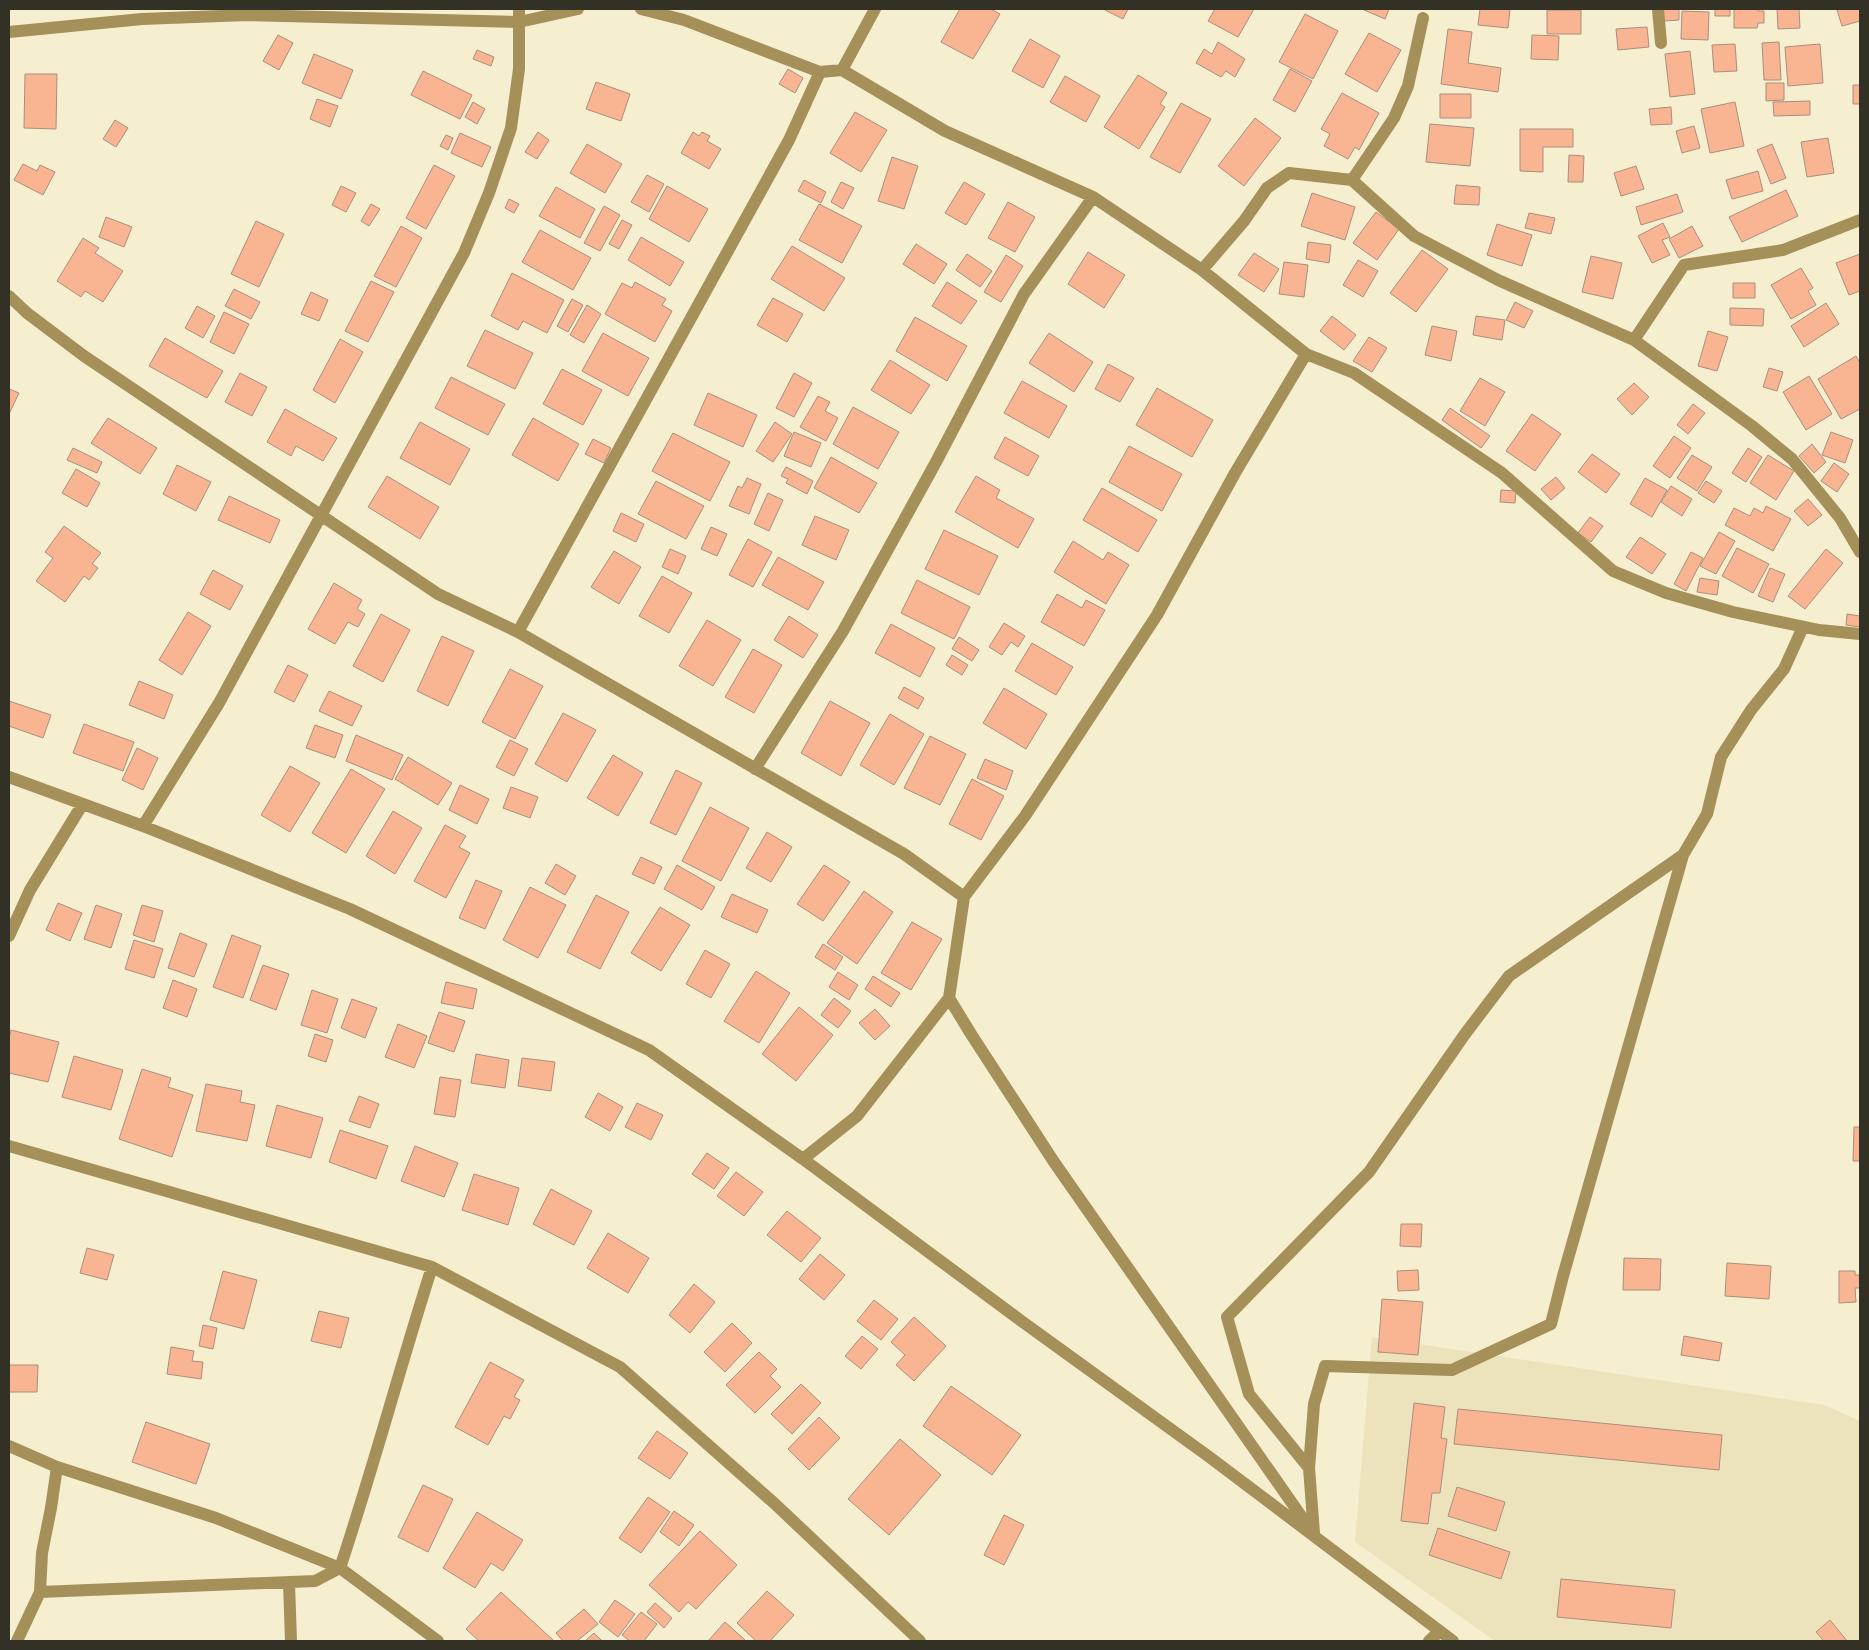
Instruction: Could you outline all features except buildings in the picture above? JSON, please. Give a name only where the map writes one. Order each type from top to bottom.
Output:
[{"type":"street","points":[[143,826],[219,704],[464,253],[489,193],[512,128],[520,69],[519,9]]},
{"type":"street","points":[[9,32],[142,20],[247,15],[519,22],[578,9]]},
{"type":"street","points":[[641,9],[684,20],[820,72],[842,70],[946,131],[1093,197],[1202,270],[1306,354],[1354,373],[1502,473],[1613,571],[1666,593],[1733,612],[1803,627],[1860,634]]},
{"type":"street","points":[[842,70],[875,9]]},
{"type":"street","points":[[1658,9],[1661,43]]},
{"type":"street","points":[[1352,180],[1394,118],[1408,86],[1423,18]]},
{"type":"street","points":[[518,632],[789,140],[820,72]]},
{"type":"street","points":[[1202,270],[1244,221],[1267,188],[1289,173],[1352,180],[1414,236],[1498,280],[1634,340],[1752,426],[1792,459],[1840,518],[1860,552]]},
{"type":"street","points":[[755,768],[843,631],[936,462],[1024,294],[1093,197]]},
{"type":"street","points":[[1634,340],[1684,265],[1783,250],[1860,220]]},
{"type":"street","points":[[9,296],[27,313],[84,356],[322,514],[438,594],[518,632],[755,768],[904,854],[964,897]]},
{"type":"street","points":[[803,1159],[857,1116],[949,998],[964,897],[1025,816],[1157,615],[1235,473],[1306,354]]},
{"type":"street","points":[[1315,1535],[1309,1468],[1314,1404],[1325,1366],[1452,1370],[1550,1324],[1562,1276],[1683,855],[1707,814],[1721,757],[1751,710],[1784,669],[1803,627]]},
{"type":"street","points":[[9,778],[143,826],[350,909],[649,1050],[803,1159],[1020,1320],[1208,1456],[1453,1641]]},
{"type":"street","points":[[9,936],[30,890],[82,805]]},
{"type":"street","points":[[1309,1468],[1249,1394],[1227,1317],[1369,1172],[1465,1034],[1509,976],[1683,855]]},
{"type":"street","points":[[949,998],[1054,1162],[1315,1535]]},
{"type":"street","points":[[9,1146],[432,1267],[620,1368],[774,1503],[920,1641]]},
{"type":"street","points":[[40,1592],[314,1581],[340,1568],[369,1481],[401,1366],[432,1267]]},
{"type":"street","points":[[9,1446],[57,1467],[216,1518],[340,1568],[438,1641]]},
{"type":"street","points":[[17,1641],[40,1592],[42,1553],[57,1467]]},
{"type":"street","points":[[289,1583],[291,1641]]},
{"type":"street","points":[[1429,1641],[1440,1631]]},
{"type":"shaded area","points":[[1372,1337],[1824,1405],[1860,1421],[1860,1641],[1495,1641],[1355,1542]]}]
